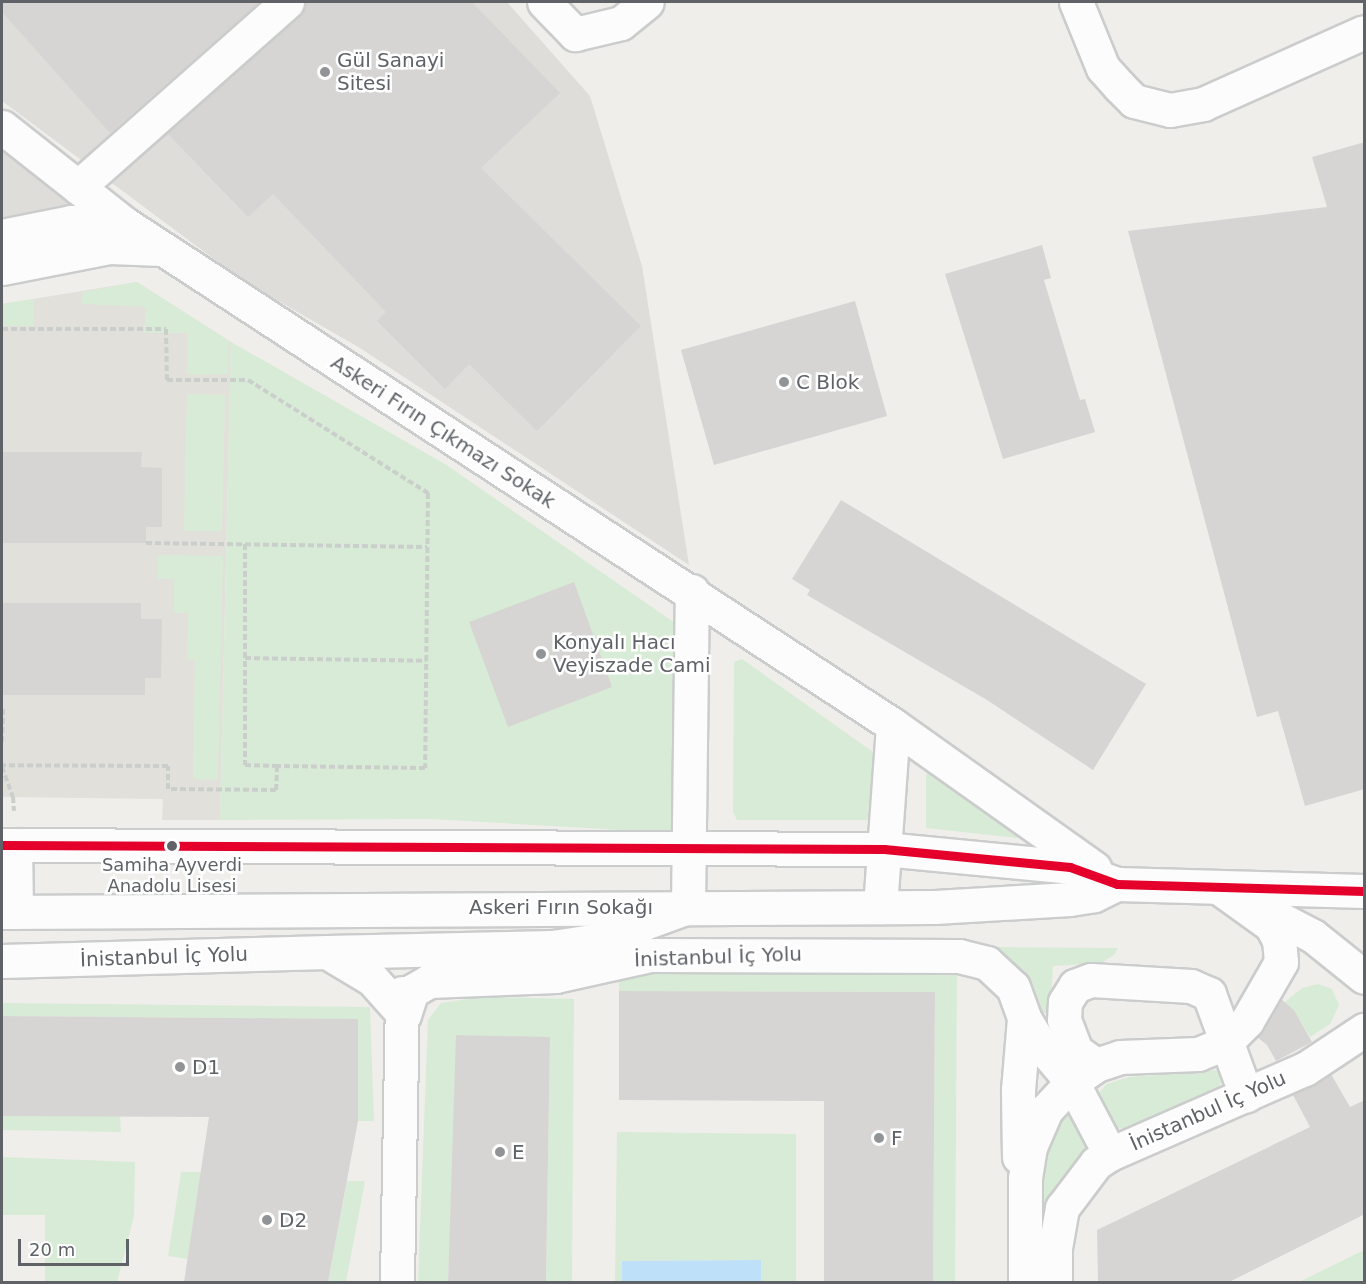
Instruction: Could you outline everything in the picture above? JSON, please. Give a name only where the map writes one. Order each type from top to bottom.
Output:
[{"type":"street","points":[[78,187],[287,2]]},
{"type":"street","points":[[544,2],[575,34],[621,23],[647,2]]},
{"type":"street","points":[[1076,2],[1103,68],[1134,101],[1170,110],[1203,104],[1365,32]]},
{"type":"street","name":"Askeri Fırın Çıkmazı Sokak","points":[[2,127],[125,224],[692,591],[893,725],[1117,884]]},
{"type":"street","points":[[2,236],[71,222],[125,224]]},
{"type":"street","points":[[2,268],[109,247],[164,250]]},
{"type":"street","points":[[688,907],[692,591]]},
{"type":"street","points":[[880,907],[893,725]]},
{"type":"street","points":[[8,845],[9,912]]},
{"type":"street","name":"Askeri Fırın Sokağı","points":[[8,845],[884,849],[1058,865],[1117,884],[1365,891]]},
{"type":"street","name":"Askeri Fırın Sokağı","points":[[9,912],[1017,905],[1094,895],[1117,884]]},
{"type":"street","points":[[1218,887],[1313,936],[1365,977]]},
{"type":"street","points":[[1218,887],[1271,925],[1279,940],[1281,962],[1255,1007],[1237,1033],[1225,1043],[1198,1054],[1120,1057],[1084,1073],[1063,1011],[1071,990],[1091,980],[1204,990],[1214,1005],[1225,1043],[1246,1095]]},
{"type":"street","name":"İnistanbul İç Yolu","points":[[2,961],[441,948],[553,947],[598,940],[688,907]]},
{"type":"street","name":"İnistanbul İç Yolu","points":[[397,1282],[404,1016],[402,980],[406,970],[424,955],[441,948]]},
{"type":"street","points":[[327,952],[372,979],[404,1016]]},
{"type":"street","name":"İnistanbul İç Yolu","points":[[404,1016],[412,991],[429,981],[564,975],[651,955],[926,953],[978,960],[999,970],[1013,987],[1024,1018],[1039,1043],[1084,1073],[1110,1154]]},
{"type":"street","name":"İnistanbul İç Yolu","points":[[1024,1018],[1017,1144],[1025,1178]]},
{"type":"street","name":"İnistanbul İç Yolu","points":[[1055,1282],[1055,1248],[1062,1208],[1083,1176],[1110,1154],[1305,1069],[1365,1030]]},
{"type":"street","name":"İnistanbul İç Yolu","points":[[1024,1282],[1025,1178],[1039,1122],[1084,1073]]},
{"type":"path","points":[[2,329],[166,329],[166,380],[249,380],[428,493],[425,768],[244,765],[245,544]]},
{"type":"path","points":[[146,543],[427,547]]},
{"type":"path","points":[[245,658],[426,661]]},
{"type":"path","points":[[2,742],[3,706]]},
{"type":"path","points":[[8,845],[13,797],[2,766],[168,766],[168,789],[276,790],[277,766]]},
{"type":"shaded area","points":[[2,2],[507,2],[590,96],[642,266],[689,565],[360,348],[242,280],[2,101]]},
{"type":"shaded area","points":[[2,141],[86,211],[2,228]]},
{"type":"shaded area","points":[[137,282],[231,342],[220,820],[162,820],[163,799],[2,797],[2,304]]},
{"type":"green space","points":[[137,282],[229,341],[228,374],[187,375],[187,333],[144,333],[146,307],[82,304],[83,292]]},
{"type":"green space","points":[[34,299],[34,326],[2,326],[2,304]]},
{"type":"green space","points":[[231,342],[445,464],[675,623],[673,833],[431,819],[220,820]]},
{"type":"green space","points":[[187,394],[225,395],[222,531],[184,531]]},
{"type":"green space","points":[[158,555],[223,556],[218,780],[193,779],[195,660],[187,659],[188,613],[174,613],[174,579],[157,579]]},
{"type":"green space","points":[[742,659],[876,754],[874,820],[737,820],[733,812],[734,662]]},
{"type":"green space","points":[[930,770],[1018,833],[1017,838],[926,828],[926,775]]},
{"type":"green space","points":[[978,946],[1118,948],[1114,955],[1101,963],[1053,966],[1050,1013],[1036,1013],[1017,965]]},
{"type":"green space","points":[[619,971],[957,972],[955,1282],[933,1282],[935,992],[619,991]]},
{"type":"green space","points":[[1318,984],[1332,989],[1339,1005],[1330,1024],[1310,1037],[1294,1010],[1285,1002],[1302,988]]},
{"type":"green space","points":[[481,997],[574,999],[572,1282],[546,1282],[550,1038],[457,1035],[448,1282],[418,1282],[428,1020],[441,1003]]},
{"type":"green space","points":[[2,1003],[370,1007],[374,1121],[358,1121],[357,1019],[2,1016]]},
{"type":"green space","points":[[1217,1070],[1224,1076],[1219,1087],[1129,1129],[1105,1128],[1096,1096],[1107,1084],[1129,1077]]},
{"type":"green space","points":[[1068,1104],[1077,1127],[1098,1144],[1043,1282],[1032,1228],[1045,1133]]},
{"type":"green space","points":[[120,1115],[121,1132],[2,1130],[2,1116]]},
{"type":"green space","points":[[617,1132],[796,1134],[796,1282],[761,1282],[760,1260],[622,1261],[622,1282],[615,1282]]},
{"type":"green space","points":[[2,1157],[135,1162],[134,1216],[117,1282],[45,1282],[45,1215],[2,1215]]},
{"type":"green space","points":[[181,1172],[201,1172],[188,1259],[168,1256]]},
{"type":"green space","points":[[347,1181],[365,1181],[346,1282],[328,1282]]},
{"type":"green space","points":[[1364,1250],[1364,1282],[1299,1282]]},
{"type":"water","points":[[761,1260],[761,1282],[622,1282],[622,1261]]},
{"type":"building","points":[[2,2],[259,2],[110,133],[2,12]]},
{"type":"building","points":[[305,2],[472,2],[560,93],[481,168],[641,326],[537,431],[469,364],[445,389],[377,321],[386,312],[273,194],[248,217],[167,133],[299,16]]},
{"type":"building","points":[[1365,142],[1365,789],[1305,806],[1278,711],[1257,717],[1128,231],[1327,207],[1312,157]]},
{"type":"building","points":[[1042,245],[1051,278],[1044,280],[1080,400],[1085,399],[1095,432],[1003,459],[945,274]]},
{"type":"building","name":"C Blok","points":[[855,301],[887,416],[714,465],[681,350]]},
{"type":"building","points":[[2,452],[142,452],[141,467],[162,468],[162,527],[146,527],[146,543],[2,543]]},
{"type":"building","points":[[841,500],[1146,684],[1093,770],[987,700],[807,595],[810,590],[792,579]]},
{"type":"building","name":"Konyalı Hacı Veyiszade Cami","points":[[574,582],[612,687],[508,727],[469,622]]},
{"type":"building","points":[[2,603],[141,603],[141,619],[162,619],[161,678],[145,678],[145,695],[2,695]]},
{"type":"building","points":[[619,991],[935,992],[933,1282],[824,1282],[824,1101],[619,1100]]},
{"type":"building","points":[[1281,999],[1294,1010],[1312,1042],[1276,1061],[1267,1045],[1257,1037]]},
{"type":"building","name":"D1","points":[[2,1016],[358,1019],[358,1121],[328,1282],[184,1282],[209,1117],[2,1116]]},
{"type":"building","name":"E","points":[[456,1035],[550,1037],[546,1282],[448,1282]]},
{"type":"building","points":[[1331,1074],[1350,1107],[1365,1100],[1365,1214],[1229,1282],[1098,1282],[1097,1230],[1310,1127],[1293,1095]]},
{"type":"transit line","points":[[2,845],[884,849],[1070,867],[1117,884],[1364,891]]},
{"type":"place","name":"Gül Sanayi Sitesi","points":[[325,72]]},
{"type":"place","name":"C Blok","points":[[784,382]]},
{"type":"place","name":"Konyalı Hacı Veyiszade Cami","points":[[541,654]]},
{"type":"place","name":"Samiha Ayverdi Anadolu Lisesi","points":[[172,846]]},
{"type":"place","name":"D1","points":[[180,1067]]},
{"type":"place","name":"F","points":[[879,1138]]},
{"type":"place","name":"E","points":[[500,1152]]},
{"type":"place","name":"D2","points":[[267,1220]]}]
